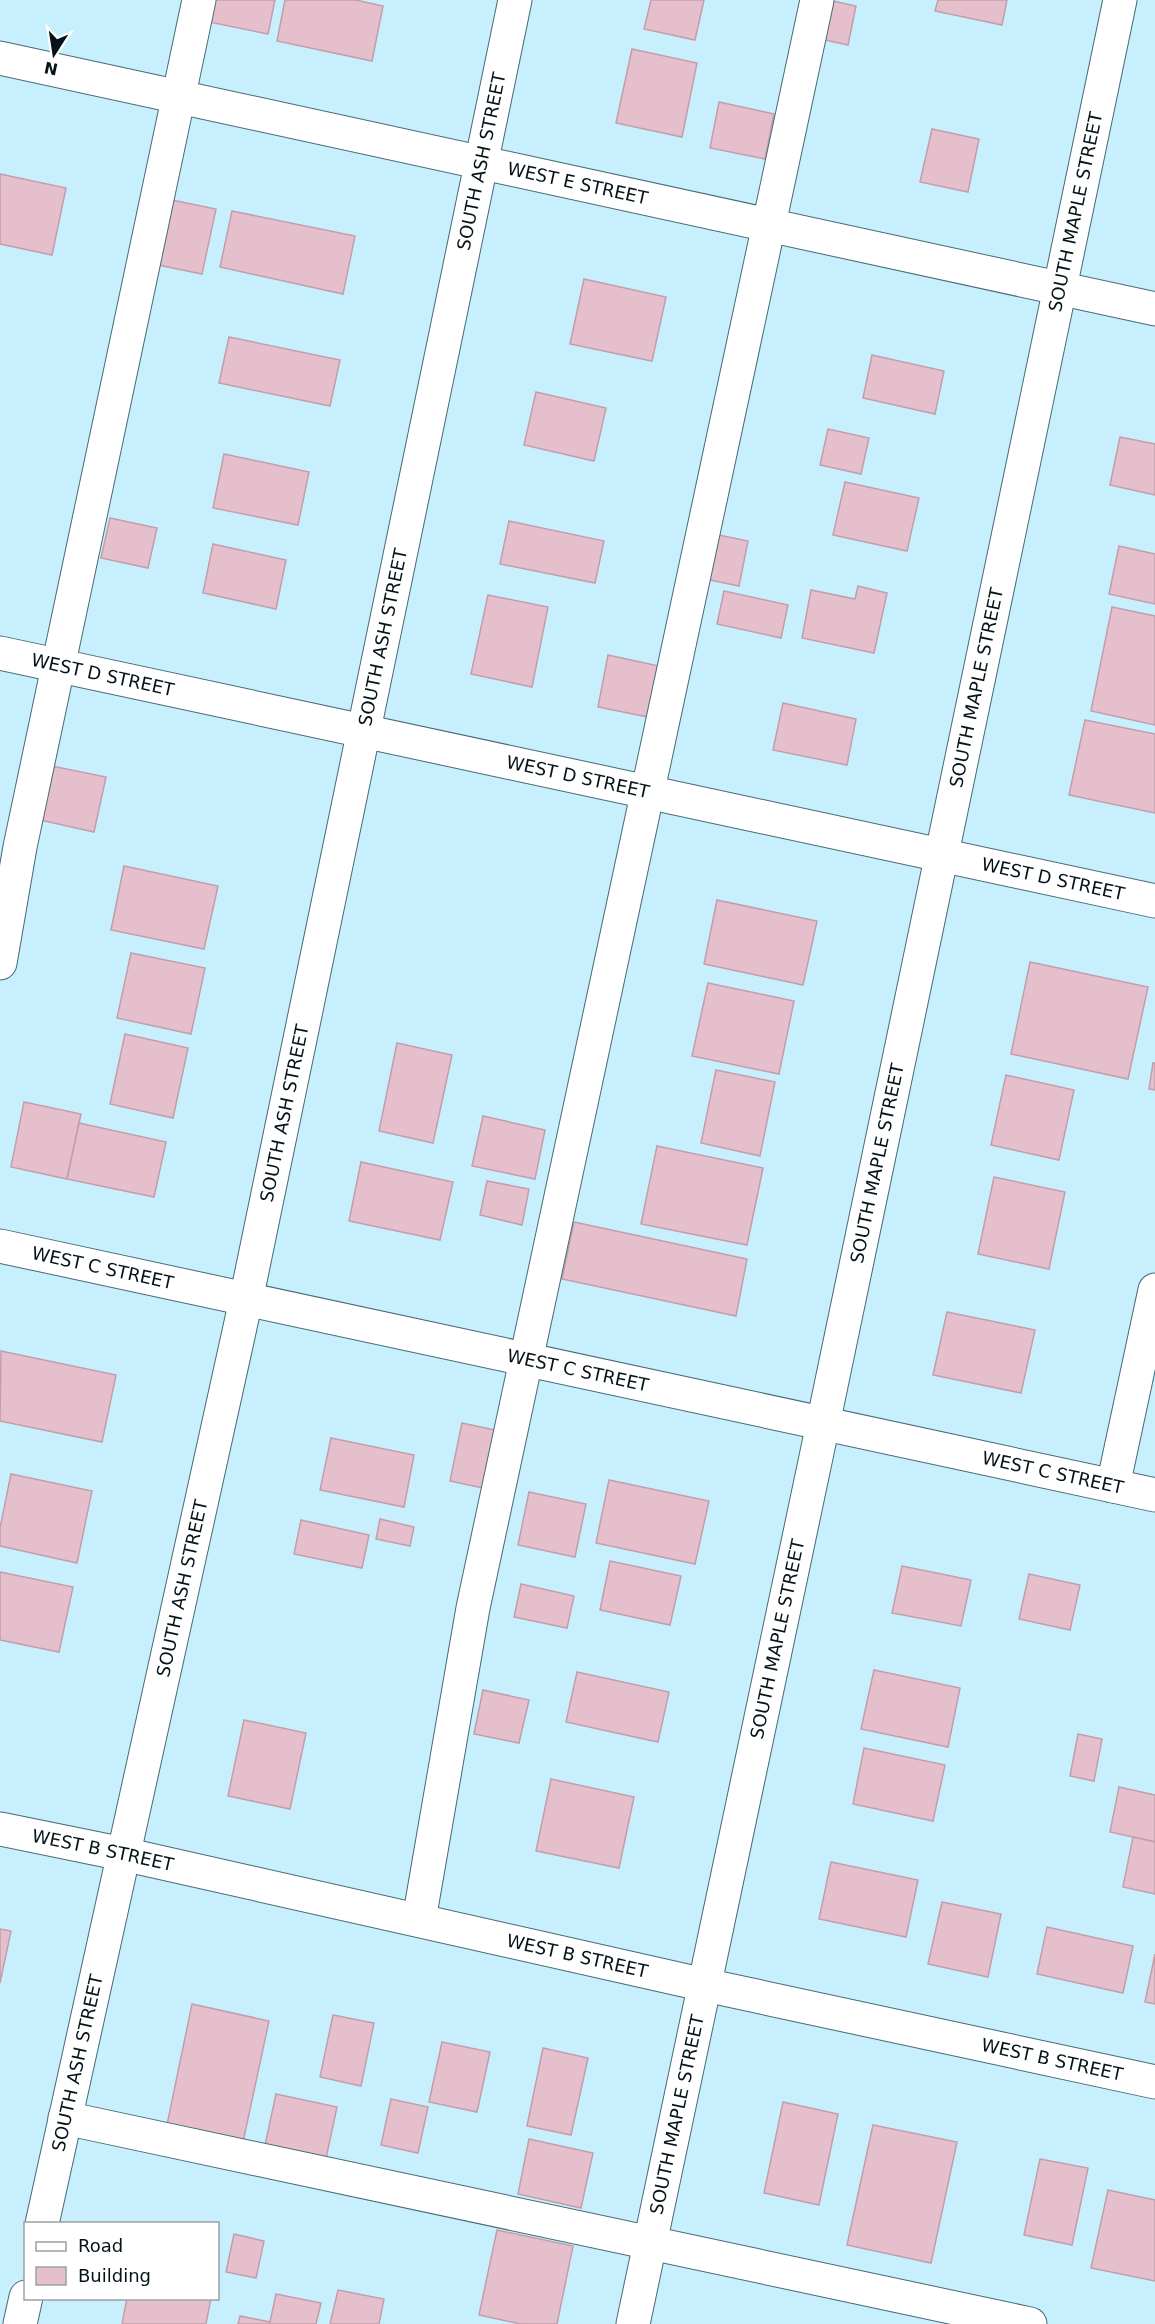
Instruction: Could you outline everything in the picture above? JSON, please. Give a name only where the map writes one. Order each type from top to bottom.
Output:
[{"type":"street","points":[[0,963],[20,847],[200,0]]},
{"type":"street","name":"SOUTH ASH STREET","points":[[42,2222],[246,1300],[515,0]]},
{"type":"street","points":[[419,1920],[473,1608],[818,0]]},
{"type":"street","name":"SOUTH MAPLE STREET","points":[[633,2324],[1120,0]]},
{"type":"street","name":"WEST E STREET","points":[[0,58],[1155,309]]},
{"type":"street","name":"WEST D STREET","points":[[0,653],[1155,901]]},
{"type":"street","name":"WEST C STREET","points":[[0,1246],[1155,1495]]},
{"type":"street","points":[[1113,1486],[1155,1290]]},
{"type":"street","name":"WEST B STREET","points":[[0,1829],[123,1854],[705,1985],[1155,2082]]},
{"type":"street","points":[[65,2118],[1030,2324]]},
{"type":"street","points":[[20,2324],[25,2300]]},
{"type":"building","points":[[214,0],[275,0],[268,34],[209,22]]},
{"type":"building","points":[[285,0],[356,0],[383,6],[372,61],[277,41]]},
{"type":"building","points":[[651,0],[704,0],[695,40],[644,29]]},
{"type":"building","points":[[938,0],[1007,0],[1002,25],[935,11]]},
{"type":"building","points":[[833,1],[856,6],[848,45],[825,40]]},
{"type":"building","points":[[632,49],[697,63],[682,137],[616,123]]},
{"type":"building","points":[[719,102],[774,114],[765,159],[710,148]]},
{"type":"building","points":[[932,129],[979,139],[968,192],[920,182]]},
{"type":"building","points":[[0,174],[66,188],[52,255],[0,244]]},
{"type":"building","points":[[167,199],[216,209],[202,274],[153,264]]},
{"type":"building","points":[[232,211],[355,236],[343,294],[220,267]]},
{"type":"building","points":[[584,279],[666,297],[652,361],[570,344]]},
{"type":"building","points":[[229,337],[340,360],[330,406],[219,383]]},
{"type":"building","points":[[872,355],[944,371],[935,414],[863,398]]},
{"type":"building","points":[[536,392],[606,408],[594,461],[524,445]]},
{"type":"building","points":[[828,429],[869,438],[861,474],[820,465]]},
{"type":"building","points":[[1120,437],[1155,444],[1155,495],[1110,485]]},
{"type":"building","points":[[224,454],[309,472],[298,525],[213,508]]},
{"type":"building","points":[[845,482],[919,498],[907,551],[833,535]]},
{"type":"building","points":[[110,518],[157,528],[148,568],[101,558]]},
{"type":"building","points":[[509,521],[604,541],[595,583],[500,564]]},
{"type":"building","points":[[714,534],[748,541],[739,586],[705,579]]},
{"type":"building","points":[[213,544],[286,560],[276,609],[203,593]]},
{"type":"building","points":[[1119,546],[1155,554],[1155,604],[1109,594]]},
{"type":"building","points":[[858,586],[887,593],[874,653],[802,638],[811,590],[855,599]]},
{"type":"building","points":[[724,591],[788,605],[781,638],[717,624]]},
{"type":"building","points":[[488,595],[548,607],[532,687],[471,674]]},
{"type":"building","points":[[1112,607],[1155,616],[1155,725],[1091,711]]},
{"type":"building","points":[[608,655],[659,666],[648,717],[598,707]]},
{"type":"building","points":[[783,703],[856,719],[847,765],[773,750]]},
{"type":"building","points":[[1085,720],[1155,734],[1155,813],[1069,795]]},
{"type":"building","points":[[52,766],[106,777],[94,832],[40,820]]},
{"type":"building","points":[[124,866],[218,886],[204,949],[111,930]]},
{"type":"building","points":[[717,900],[817,921],[803,985],[704,964]]},
{"type":"building","points":[[131,953],[205,968],[191,1034],[117,1018]]},
{"type":"building","points":[[1030,962],[1148,987],[1128,1079],[1011,1054]]},
{"type":"building","points":[[708,983],[794,1001],[779,1074],[692,1056]]},
{"type":"building","points":[[125,1034],[188,1048],[173,1118],[110,1104]]},
{"type":"building","points":[[397,1043],[452,1055],[433,1143],[379,1131]]},
{"type":"building","points":[[1153,1063],[1155,1063],[1155,1090],[1149,1089]]},
{"type":"building","points":[[716,1070],[775,1082],[760,1156],[701,1143]]},
{"type":"building","points":[[1006,1075],[1074,1090],[1059,1160],[991,1145]]},
{"type":"building","points":[[24,1102],[81,1114],[67,1179],[11,1167]]},
{"type":"building","points":[[483,1116],[545,1130],[535,1179],[472,1166]]},
{"type":"building","points":[[79,1123],[166,1142],[154,1197],[67,1179]]},
{"type":"building","points":[[657,1146],[763,1168],[747,1245],[641,1224]]},
{"type":"building","points":[[361,1162],[453,1182],[440,1240],[349,1221]]},
{"type":"building","points":[[994,1177],[1065,1192],[1049,1269],[978,1254]]},
{"type":"building","points":[[487,1181],[529,1189],[522,1225],[480,1215]]},
{"type":"building","points":[[574,1222],[747,1259],[736,1316],[562,1279]]},
{"type":"building","points":[[947,1312],[1035,1330],[1021,1393],[933,1375]]},
{"type":"building","points":[[1,1351],[116,1375],[102,1442],[0,1421]]},
{"type":"building","points":[[462,1423],[509,1433],[497,1491],[450,1481]]},
{"type":"building","points":[[331,1438],[414,1455],[404,1507],[320,1490]]},
{"type":"building","points":[[11,1474],[92,1491],[77,1563],[0,1546],[0,1528]]},
{"type":"building","points":[[609,1480],[709,1501],[695,1564],[596,1543]]},
{"type":"building","points":[[529,1492],[586,1504],[575,1557],[518,1545]]},
{"type":"building","points":[[380,1519],[414,1527],[410,1546],[376,1539]]},
{"type":"building","points":[[301,1520],[369,1535],[362,1568],[294,1554]]},
{"type":"building","points":[[610,1561],[681,1576],[670,1625],[600,1610]]},
{"type":"building","points":[[902,1566],[971,1580],[961,1626],[892,1613]]},
{"type":"building","points":[[0,1572],[73,1587],[59,1652],[0,1640]]},
{"type":"building","points":[[1029,1574],[1080,1585],[1070,1630],[1019,1619]]},
{"type":"building","points":[[521,1584],[574,1596],[567,1628],[514,1617]]},
{"type":"building","points":[[874,1670],[960,1688],[948,1747],[861,1729]]},
{"type":"building","points":[[577,1672],[669,1692],[658,1742],[566,1722]]},
{"type":"building","points":[[483,1690],[529,1700],[519,1743],[474,1734]]},
{"type":"building","points":[[244,1720],[306,1733],[290,1809],[228,1796]]},
{"type":"building","points":[[1078,1734],[1102,1739],[1094,1781],[1070,1776]]},
{"type":"building","points":[[864,1748],[945,1765],[933,1821],[853,1804]]},
{"type":"building","points":[[551,1779],[634,1797],[619,1868],[536,1851]]},
{"type":"building","points":[[1119,1787],[1155,1795],[1155,1842],[1110,1832]]},
{"type":"building","points":[[1133,1837],[1155,1842],[1155,1894],[1123,1887]]},
{"type":"building","points":[[831,1862],[918,1880],[906,1937],[819,1919]]},
{"type":"building","points":[[942,1902],[1001,1914],[988,1977],[928,1964]]},
{"type":"building","points":[[1047,1927],[1133,1946],[1123,1993],[1037,1974]]},
{"type":"building","points":[[0,1929],[11,1931],[0,1983]]},
{"type":"building","points":[[1155,1954],[1155,2004],[1145,2002]]},
{"type":"building","points":[[192,2004],[269,2021],[243,2142],[167,2125]]},
{"type":"building","points":[[333,2015],[374,2023],[361,2086],[320,2077]]},
{"type":"building","points":[[442,2042],[490,2052],[477,2112],[429,2102]]},
{"type":"building","points":[[543,2048],[588,2058],[571,2135],[527,2126]]},
{"type":"building","points":[[276,2094],[337,2107],[325,2163],[264,2150]]},
{"type":"building","points":[[391,2099],[428,2107],[418,2153],[381,2145]]},
{"type":"building","points":[[783,2102],[838,2114],[819,2205],[764,2193]]},
{"type":"building","points":[[873,2125],[957,2142],[931,2263],[847,2245]]},
{"type":"building","points":[[529,2139],[593,2153],[581,2208],[518,2194]]},
{"type":"building","points":[[1040,2159],[1088,2168],[1072,2245],[1024,2235]]},
{"type":"building","points":[[1108,2190],[1155,2200],[1155,2281],[1091,2268]]},
{"type":"building","points":[[497,2230],[573,2246],[557,2324],[521,2324],[479,2315]]},
{"type":"building","points":[[234,2234],[264,2241],[256,2278],[226,2272]]},
{"type":"building","points":[[338,2290],[384,2299],[379,2324],[330,2324]]},
{"type":"building","points":[[276,2294],[321,2303],[316,2324],[238,2324],[240,2316],[270,2322]]},
{"type":"building","points":[[127,2300],[211,2300],[206,2324],[122,2324]]}]
